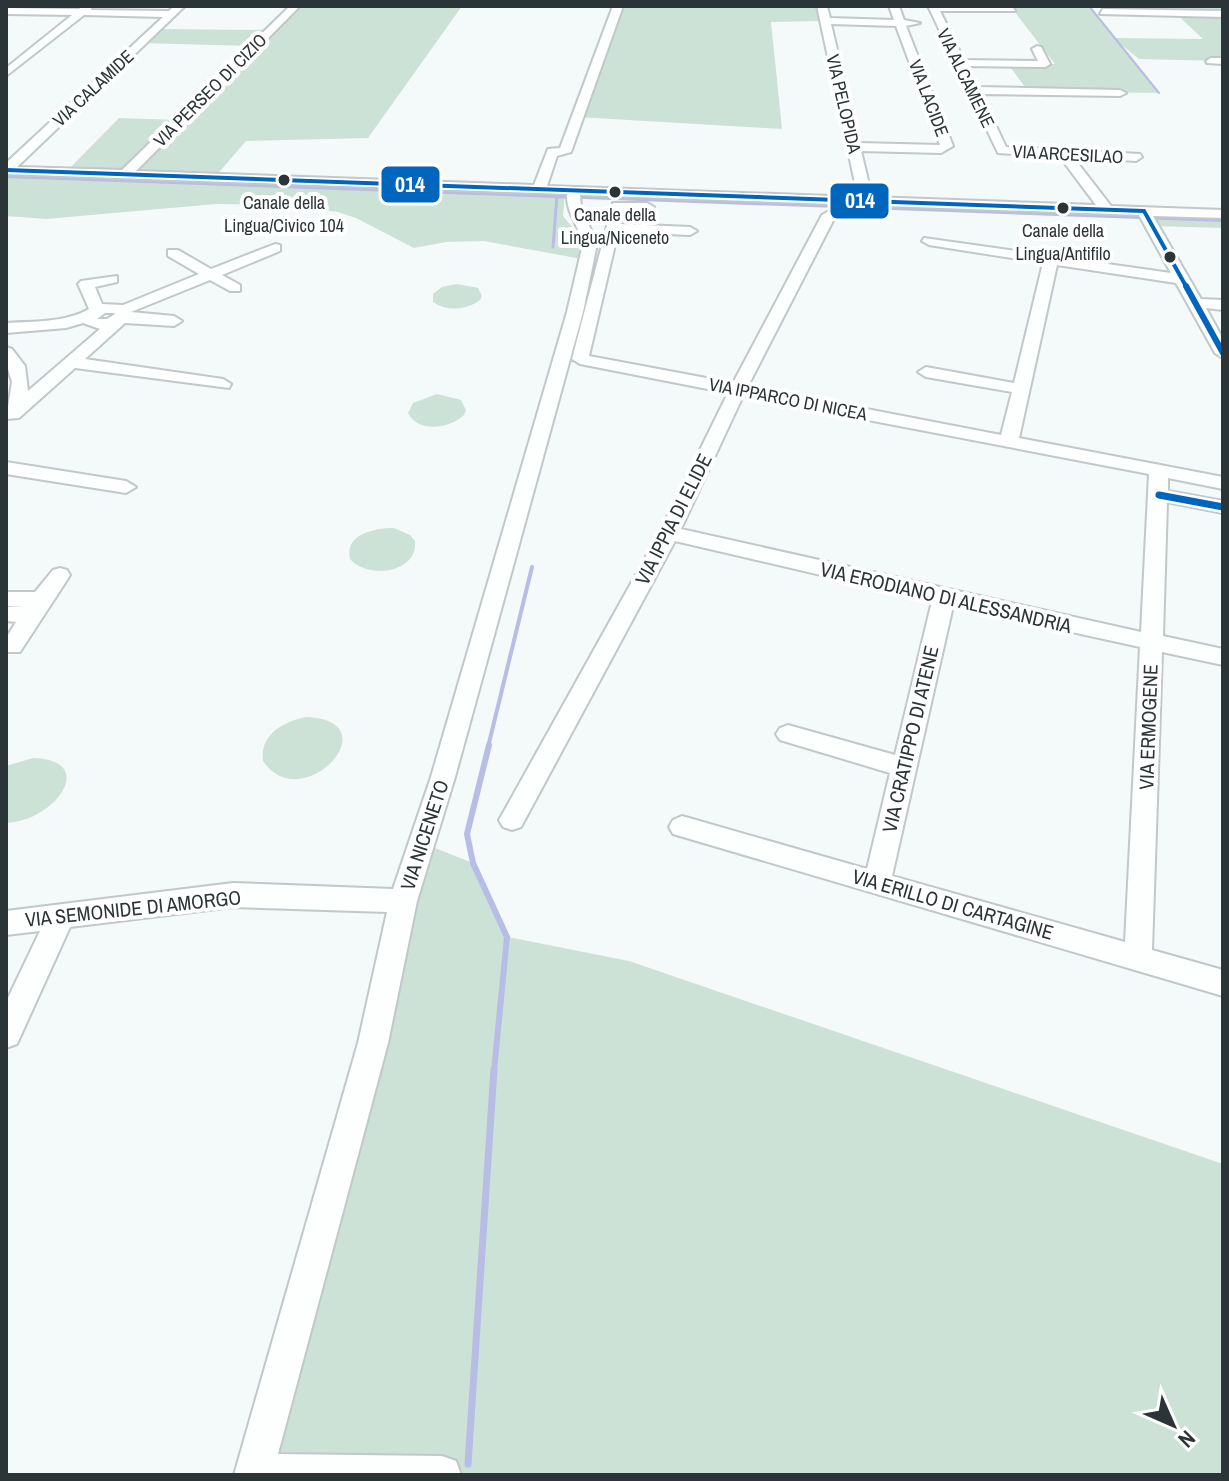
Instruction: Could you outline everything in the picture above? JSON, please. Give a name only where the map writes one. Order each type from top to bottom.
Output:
[{"type":"street","points":[[6,11],[13,6]]},
{"type":"street","name":"VIA PERSEO DI CIZIO","points":[[126,174],[295,6]]},
{"type":"street","points":[[539,190],[552,152],[565,152],[618,6]]},
{"type":"street","name":"VIA PELOPIDA","points":[[822,6],[866,201]]},
{"type":"street","name":"VIA LACIDE","points":[[854,147],[941,149],[947,146],[894,6]]},
{"type":"street","points":[[934,7],[1012,9]]},
{"type":"street","name":"VIA ALCAMENE","points":[[934,7],[939,24],[1002,150]]},
{"type":"street","points":[[6,73],[86,9]]},
{"type":"street","points":[[6,11],[176,10]]},
{"type":"street","name":"VIA CALAMIDE","points":[[6,170],[176,10]]},
{"type":"street","points":[[1103,12],[1223,14]]},
{"type":"street","points":[[826,21],[939,24]]},
{"type":"street","points":[[959,63],[1045,64],[1037,49]]},
{"type":"street","points":[[972,90],[1120,93]]},
{"type":"street","name":"VIA ARCESILAO","points":[[1002,150],[1009,153],[1136,157]]},
{"type":"street","points":[[1065,155],[1106,209]]},
{"type":"street","points":[[6,170],[539,190],[574,195],[1106,209],[1223,228]]},
{"type":"street","name":"VIA NICENETO","points":[[254,1474],[373,1043],[403,901],[443,777],[498,574],[571,358],[590,244],[588,232],[573,210],[574,195]]},
{"type":"street","points":[[571,358],[618,206],[691,208]]},
{"type":"street","points":[[1147,218],[1223,214]]},
{"type":"street","name":"VIA IPPIA DI ELIDE","points":[[512,820],[669,533],[738,389],[829,215]]},
{"type":"street","points":[[1147,218],[1223,353]]},
{"type":"street","points":[[612,228],[690,231]]},
{"type":"street","points":[[929,241],[1181,279]]},
{"type":"street","points":[[6,328],[66,323],[109,314],[275,248]]},
{"type":"street","points":[[173,253],[235,288]]},
{"type":"street","points":[[1009,441],[1051,259]]},
{"type":"street","points":[[10,416],[70,362],[109,314],[115,261]]},
{"type":"street","points":[[112,279],[86,284],[109,314],[174,321]]},
{"type":"street","points":[[1194,303],[1223,305]]},
{"type":"street","points":[[6,352],[20,374],[19,396],[10,416]]},
{"type":"street","name":"VIA IPPARCO DI NICEA","points":[[571,358],[1009,441],[1159,483],[1223,483]]},
{"type":"street","points":[[70,362],[223,384]]},
{"type":"street","points":[[926,372],[1021,389]]},
{"type":"street","points":[[6,468],[126,487]]},
{"type":"street","points":[[1159,483],[1223,507]]},
{"type":"street","name":"VIA ERMOGENE","points":[[1138,958],[1159,483]]},
{"type":"street","name":"VIA ERODIANO DI ALESSANDRIA","points":[[669,533],[1223,657]]},
{"type":"street","points":[[12,646],[60,575]]},
{"type":"street","name":"VIA CRATIPPO DI ATENE","points":[[877,881],[944,597]]},
{"type":"street","points":[[6,599],[36,607]]},
{"type":"street","points":[[6,614],[36,607]]},
{"type":"street","points":[[788,734],[904,767]]},
{"type":"street","name":"VIA ERILLO DI CARTAGINE","points":[[682,827],[1223,983]]},
{"type":"street","name":"VIA SEMONIDE DI AMORGO","points":[[6,923],[233,895],[403,901]]},
{"type":"street","points":[[6,1034],[61,917]]},
{"type":"street","points":[[254,1474],[442,1475]]},
{"type":"green space","points":[[295,6],[462,6],[368,138],[246,141],[214,178],[66,172],[119,118],[180,120],[253,46],[140,43],[155,29],[270,30]]},
{"type":"green space","points":[[618,6],[822,6],[826,21],[771,22],[782,129],[578,117]]},
{"type":"green space","points":[[1010,6],[1089,6],[1115,38],[1203,39],[1168,6],[1223,6],[1223,61],[1139,59],[1119,43],[1159,93],[1028,91],[1008,64],[1055,64]]},
{"type":"green space","points":[[6,172],[565,193],[563,216],[586,244],[582,259],[484,241],[446,242],[414,248],[356,218],[291,205],[216,204],[46,219],[6,216]]},
{"type":"green space","points":[[1144,211],[1223,214],[1223,228],[1152,226]]},
{"type":"green space","points":[[457,284],[478,288],[482,296],[480,300],[457,308],[433,302],[433,294],[442,287]]},
{"type":"green space","points":[[437,394],[461,400],[466,410],[464,415],[442,426],[419,424],[408,413],[413,403]]},
{"type":"green space","points":[[394,528],[410,535],[415,541],[414,552],[408,561],[390,570],[379,571],[358,565],[350,559],[349,550],[356,538],[370,531]]},
{"type":"green space","points":[[306,717],[331,722],[341,733],[341,748],[332,762],[317,773],[298,779],[280,776],[263,761],[265,743],[281,726]]},
{"type":"green space","points":[[33,758],[53,761],[64,769],[67,779],[63,791],[40,813],[6,823],[6,766]]},
{"type":"green space","points":[[422,843],[473,863],[508,937],[629,961],[1223,1164],[1223,1475],[253,1475]]},
{"type":"waterway","points":[[1089,6],[1159,93]]},
{"type":"waterway","points":[[6,175],[1223,219]]},
{"type":"waterway","points":[[553,247],[557,195]]},
{"type":"waterway","points":[[488,747],[532,567]]},
{"type":"waterway","points":[[489,745],[467,834],[473,863],[507,937],[494,1071]]},
{"type":"waterway","points":[[468,1464],[494,1069]]},
{"type":"transit line","name":"014","points":[[6,170],[1144,211]]},
{"type":"transit line","name":"014","points":[[1144,211],[1223,353]]},
{"type":"transit line","name":"014","points":[[1159,495],[1223,507]]},
{"type":"place","name":"Canale della Lingua/Civico 104","points":[[284,180]]},
{"type":"place","name":"Canale della Lingua/Niceneto","points":[[615,192]]},
{"type":"place","name":"Canale della Lingua/Antifilo","points":[[1063,208]]}]
